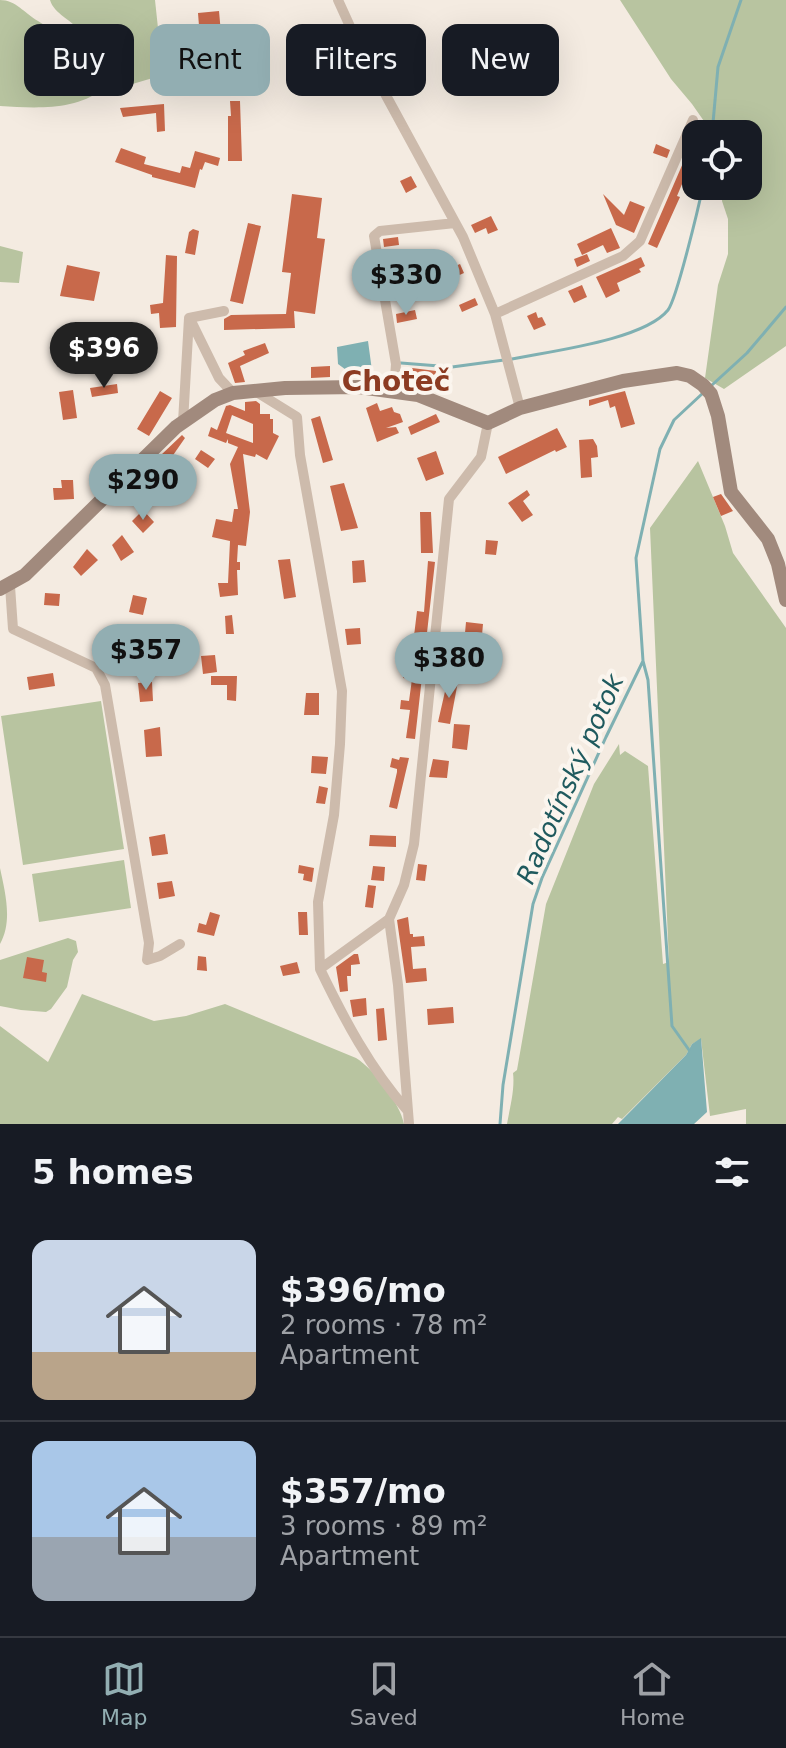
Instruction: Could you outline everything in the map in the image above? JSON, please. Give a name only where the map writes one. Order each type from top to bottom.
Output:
[{"type":"street","points":[[338,0],[358,44],[455,223],[495,314],[520,408]]},
{"type":"street","points":[[495,314],[623,256],[640,241],[682,145]]},
{"type":"street","points":[[394,391],[396,364],[374,236],[380,231],[455,223]]},
{"type":"street","points":[[189,318],[224,311]]},
{"type":"street","points":[[189,318],[219,378],[233,393]]},
{"type":"street","points":[[183,422],[189,318]]},
{"type":"street","points":[[180,944],[147,960],[149,943],[105,685],[96,668],[13,629],[5,587],[25,575],[183,422],[215,400],[233,393],[255,391],[359,387],[418,395],[488,423],[520,408],[623,381],[677,373],[690,376],[707,390],[718,416],[731,492],[768,539],[778,564],[786,600]]},
{"type":"street","points":[[255,391],[297,417],[300,455],[342,691],[334,815],[318,902],[320,969],[348,1026],[387,1087],[407,1110]]},
{"type":"street","points":[[320,969],[389,919],[404,885],[414,844],[449,499],[481,457],[488,423]]},
{"type":"street","points":[[389,919],[398,985],[409,1124]]},
{"type":"green space","points":[[0,0],[15,5],[42,24],[24,24],[24,96],[93,96],[66,105],[0,106]]},
{"type":"green space","points":[[50,0],[155,0],[158,24],[150,24],[150,79],[134,84],[134,24],[72,24],[55,9]]},
{"type":"green space","points":[[620,0],[786,0],[786,346],[724,389],[705,378],[718,285],[728,254],[728,219],[722,200],[762,200],[762,120],[703,120],[671,79]]},
{"type":"green space","points":[[0,246],[23,252],[19,283],[0,282]]},
{"type":"green space","points":[[698,461],[733,553],[786,628],[786,1124],[746,1124],[746,1109],[710,1116],[701,1039],[692,1044],[686,1055],[622,1119],[618,1117],[612,1124],[507,1124],[513,1073],[517,1070],[546,904],[594,784],[619,744],[620,755],[625,751],[648,766],[663,964],[669,962],[650,528]]},
{"type":"green space","points":[[101,701],[124,849],[23,865],[1,716]]},
{"type":"green space","points":[[124,860],[131,908],[39,922],[32,874]]},
{"type":"green space","points":[[0,868],[7,916],[0,944]]},
{"type":"green space","points":[[68,938],[76,941],[78,952],[67,987],[51,1009],[46,1012],[0,1006],[0,960]]},
{"type":"green space","points":[[82,994],[154,1021],[186,1016],[225,1004],[356,1058],[385,1087],[404,1124],[0,1124],[0,1026],[48,1062]]},
{"type":"water","points":[[368,341],[373,378],[357,378],[338,364],[337,347]]},
{"type":"water","points":[[701,1038],[707,1112],[694,1124],[618,1124],[686,1055],[692,1044]]},
{"type":"building","points":[[219,11],[220,24],[199,24],[198,13]]},
{"type":"building","points":[[230,101],[240,101],[242,161],[228,161]]},
{"type":"building","points":[[164,104],[165,131],[157,132],[156,113],[123,117],[120,108]]},
{"type":"building","points":[[656,144],[670,150],[667,158],[653,153]]},
{"type":"building","points":[[121,148],[146,157],[144,164],[180,173],[182,166],[190,168],[195,151],[220,158],[218,166],[205,162],[195,188],[152,177],[115,162]]},
{"type":"building","points":[[682,165],[682,184],[677,196],[680,197],[657,248],[648,244]]},
{"type":"building","points":[[411,176],[417,187],[406,193],[400,181]]},
{"type":"building","points":[[292,194],[322,198],[317,238],[325,239],[315,314],[294,311],[295,328],[224,330],[224,319],[231,315],[286,314],[291,273],[282,272]]},
{"type":"building","points":[[603,194],[624,215],[630,201],[645,207],[634,233],[616,225]]},
{"type":"building","points":[[491,216],[498,230],[488,234],[486,228],[475,233],[471,225]]},
{"type":"building","points":[[248,223],[261,226],[243,304],[230,301]]},
{"type":"building","points":[[611,228],[620,248],[607,253],[603,245],[582,255],[577,244]]},
{"type":"building","points":[[193,229],[199,231],[195,255],[185,253],[189,232]]},
{"type":"building","points":[[398,237],[399,245],[384,247],[383,239]]},
{"type":"building","points":[[587,254],[590,261],[577,267],[574,259]]},
{"type":"building","points":[[166,255],[177,256],[176,327],[160,328],[159,313],[151,314],[150,305],[163,303]]},
{"type":"building","points":[[641,257],[645,266],[639,269],[641,272],[617,283],[620,291],[606,298],[596,277]]},
{"type":"building","points":[[460,264],[464,273],[446,281],[442,272]]},
{"type":"building","points":[[67,265],[100,272],[94,301],[60,296]]},
{"type":"building","points":[[404,275],[406,284],[391,288],[389,278]]},
{"type":"building","points":[[582,285],[587,297],[574,303],[568,291]]},
{"type":"building","points":[[475,298],[478,305],[462,312],[459,305]]},
{"type":"building","points":[[415,310],[417,319],[397,323],[396,314]]},
{"type":"building","points":[[536,312],[546,325],[534,330],[527,316]]},
{"type":"building","points":[[265,343],[269,353],[240,366],[245,382],[235,383],[228,363],[245,355],[243,351]]},
{"type":"building","points":[[330,366],[330,377],[311,378],[311,367]]},
{"type":"building","points":[[404,367],[436,371],[434,385],[403,381]]},
{"type":"building","points":[[117,384],[118,393],[92,397],[90,388]]},
{"type":"building","points":[[73,390],[77,418],[63,420],[59,392]]},
{"type":"building","points":[[160,391],[172,398],[149,436],[137,429]]},
{"type":"building","points":[[625,391],[635,424],[621,428],[615,406],[610,408],[608,400],[589,406],[589,400]]},
{"type":"building","points":[[256,401],[260,404],[260,414],[270,414],[273,433],[279,436],[267,460],[256,454],[255,457],[243,454],[250,512],[246,546],[238,545],[238,595],[220,597],[218,583],[228,583],[230,541],[212,537],[216,519],[232,522],[234,509],[238,509],[230,464],[238,447],[228,443],[228,439],[226,443],[208,436],[211,427],[217,430],[226,406],[245,411],[245,402]],"holes":[[[232,415],[253,424],[253,443],[226,433]]]},
{"type":"building","points":[[377,403],[380,411],[392,407],[403,422],[386,428],[396,427],[399,433],[377,442],[366,408]]},
{"type":"building","points":[[436,414],[440,422],[411,435],[408,427]]},
{"type":"building","points":[[320,416],[333,460],[323,463],[311,419]]},
{"type":"building","points":[[557,428],[567,447],[506,474],[498,457]]},
{"type":"building","points":[[182,435],[185,438],[169,461],[161,455]]},
{"type":"building","points":[[593,439],[598,457],[591,458],[592,477],[581,478],[579,440]]},
{"type":"building","points":[[201,450],[215,459],[208,468],[195,459]]},
{"type":"building","points":[[436,451],[444,474],[426,481],[417,458]]},
{"type":"building","points":[[61,480],[73,480],[74,499],[54,500],[53,488],[62,488]]},
{"type":"building","points":[[344,483],[358,528],[341,531],[330,486]]},
{"type":"building","points":[[527,490],[530,495],[523,501],[533,515],[522,522],[508,503]]},
{"type":"building","points":[[721,494],[733,511],[721,516],[713,497]]},
{"type":"building","points":[[143,510],[154,522],[143,533],[132,521]]},
{"type":"building","points":[[420,512],[431,512],[433,553],[421,553]]},
{"type":"building","points":[[122,535],[134,552],[121,561],[112,545]]},
{"type":"building","points":[[486,540],[498,541],[496,555],[485,554]]},
{"type":"building","points":[[87,549],[98,560],[81,576],[73,567]]},
{"type":"building","points":[[290,559],[296,597],[284,599],[278,560]]},
{"type":"building","points":[[364,560],[366,582],[353,583],[352,561]]},
{"type":"building","points":[[428,561],[435,562],[415,739],[406,738],[410,710],[400,709],[401,700],[409,701],[412,679],[403,678],[404,669],[415,670],[420,637],[414,636],[417,611],[424,612]]},
{"type":"building","points":[[45,593],[60,594],[59,606],[44,605]]},
{"type":"building","points":[[133,595],[147,598],[143,615],[129,612]]},
{"type":"building","points":[[232,615],[234,634],[226,634],[225,616]]},
{"type":"building","points":[[466,622],[483,624],[482,635],[465,633]]},
{"type":"building","points":[[360,628],[361,644],[347,645],[345,629]]},
{"type":"building","points":[[448,634],[458,635],[456,648],[446,647]]},
{"type":"building","points":[[136,647],[149,648],[148,666],[135,665]]},
{"type":"building","points":[[215,655],[217,672],[203,674],[201,656]]},
{"type":"building","points":[[53,673],[55,686],[29,690],[27,677]]},
{"type":"building","points":[[449,674],[459,676],[450,724],[438,722]]},
{"type":"building","points":[[211,676],[237,676],[236,701],[227,700],[227,685],[211,685]]},
{"type":"building","points":[[152,682],[153,701],[140,702],[138,683]]},
{"type":"building","points":[[306,693],[319,693],[319,715],[304,715]]},
{"type":"building","points":[[454,724],[470,725],[467,750],[452,748]]},
{"type":"building","points":[[160,727],[162,756],[146,757],[144,730]]},
{"type":"building","points":[[312,756],[328,757],[326,774],[311,773]]},
{"type":"building","points":[[400,757],[409,758],[397,809],[389,807],[397,772],[397,769],[390,767],[392,758],[399,760]]},
{"type":"building","points":[[433,759],[449,761],[447,778],[429,777]]},
{"type":"building","points":[[319,786],[328,788],[325,804],[316,803]]},
{"type":"building","points":[[165,834],[168,854],[152,856],[149,837]]},
{"type":"building","points":[[370,835],[396,836],[396,847],[369,846]]},
{"type":"building","points":[[418,864],[427,865],[425,881],[416,880]]},
{"type":"building","points":[[299,865],[314,868],[312,882],[303,880],[304,874],[298,873]]},
{"type":"building","points":[[373,866],[385,867],[384,881],[371,880]]},
{"type":"building","points":[[172,881],[175,896],[159,899],[157,883]]},
{"type":"building","points":[[368,885],[376,886],[373,908],[365,907]]},
{"type":"building","points":[[210,912],[220,915],[214,936],[197,932],[199,923],[206,925]]},
{"type":"building","points":[[298,912],[307,912],[308,935],[299,935]]},
{"type":"building","points":[[408,917],[410,934],[413,937],[424,936],[425,946],[411,947],[413,969],[426,968],[427,981],[406,983],[397,920]]},
{"type":"building","points":[[358,954],[360,964],[351,965],[351,976],[347,976],[348,991],[340,992],[336,967]]},
{"type":"building","points":[[198,956],[206,957],[207,971],[197,970]]},
{"type":"building","points":[[27,957],[44,960],[42,972],[47,973],[46,982],[23,978]]},
{"type":"building","points":[[297,962],[300,973],[283,976],[280,966]]},
{"type":"building","points":[[366,998],[367,1015],[353,1017],[350,1000]]},
{"type":"building","points":[[453,1007],[454,1023],[428,1025],[427,1009]]},
{"type":"building","points":[[384,1008],[387,1040],[378,1041],[376,1009]]},
{"type":"waterway","points":[[713,120],[718,67],[741,0]]},
{"type":"waterway","points":[[512,359],[618,337],[656,320],[668,310],[682,271],[700,200]]},
{"type":"waterway","name":"Radotínský potok","points":[[712,385],[747,353],[786,307]]},
{"type":"waterway","points":[[401,363],[452,367],[504,360]]},
{"type":"waterway","name":"Radotínský potok","points":[[500,1124],[503,1085],[533,904],[542,878],[643,661],[636,558],[660,449],[674,420],[703,393]]},
{"type":"waterway","points":[[643,661],[648,680],[672,1026],[689,1050]]},
{"type":"district","name":"Choteč","points":[[396,381]]}]
